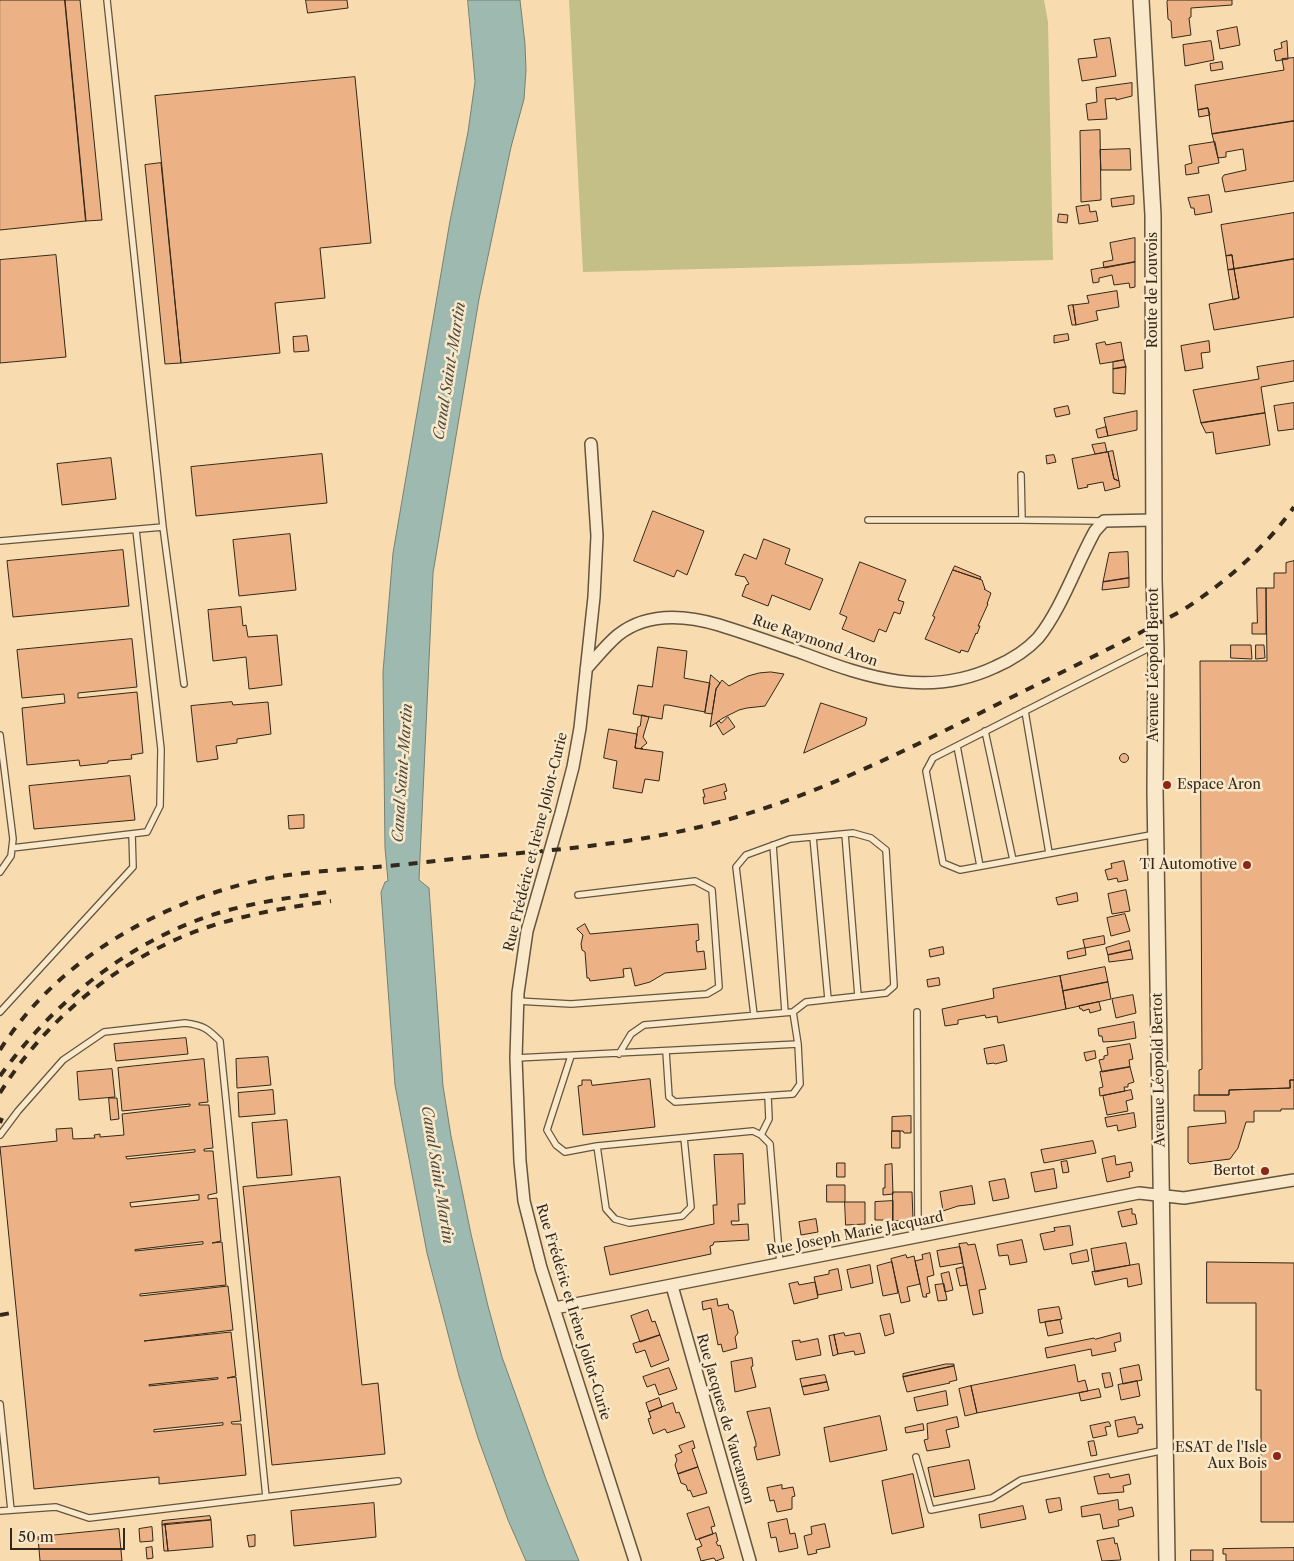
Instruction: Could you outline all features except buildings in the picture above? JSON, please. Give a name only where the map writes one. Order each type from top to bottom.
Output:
[{"type":"street","name":"Route de Louvois","points":[[1141,0],[1153,215],[1154,580]]},
{"type":"street","name":"Rue Frédéric et Irène Joliot-Curie","points":[[590,444],[597,536],[594,597],[580,728],[573,767],[527,930],[517,1001],[516,1058],[520,1161],[524,1200],[541,1268],[635,1561]]},
{"type":"street","points":[[1104,521],[1154,520]]},
{"type":"street","name":"Rue Raymond Aron","points":[[586,669],[617,636],[628,628],[642,621],[678,617],[719,625],[875,678],[913,683],[962,680],[983,673],[1021,654],[1038,638],[1050,619],[1094,531],[1104,521]]},
{"type":"street","name":"Avenue Léopold Bertot","points":[[1154,580],[1167,1561]]},
{"type":"street","name":"Rue Joseph Marie Jacquard","points":[[555,1308],[1139,1193],[1184,1198],[1294,1180]]},
{"type":"street","name":"Rue Jacques de Vaucanson","points":[[672,1286],[750,1561]]},
{"type":"lane","points":[[107,0],[164,527],[184,684]]},
{"type":"lane","points":[[1021,475],[1022,520]]},
{"type":"lane","points":[[868,520],[1104,521]]},
{"type":"lane","points":[[0,541],[164,527]]},
{"type":"lane","points":[[12,848],[147,832],[160,806],[161,749],[136,530]]},
{"type":"lane","points":[[1156,645],[933,758],[926,771],[943,863],[960,870],[1156,834]]},
{"type":"lane","points":[[1025,711],[1049,853]]},
{"type":"lane","points":[[985,731],[1013,860]]},
{"type":"lane","points":[[0,735],[13,839],[11,856],[0,872]]},
{"type":"lane","points":[[957,746],[980,866]]},
{"type":"lane","points":[[619,1054],[631,1034],[644,1025],[793,1012],[806,1002],[886,994],[894,986],[886,850],[872,838],[853,833],[790,839],[746,855],[736,867],[754,1015]]},
{"type":"lane","points":[[0,1012],[133,867],[132,834]]},
{"type":"lane","points":[[845,834],[858,996]]},
{"type":"lane","points":[[813,837],[828,1000]]},
{"type":"lane","points":[[773,845],[786,1012]]},
{"type":"lane","points":[[517,1001],[571,1004],[707,994],[719,987],[712,890],[704,884],[695,881],[578,895]]},
{"type":"lane","points":[[666,1051],[669,1097],[674,1102],[793,1094],[800,1084],[798,1044],[793,1012]]},
{"type":"lane","points":[[917,1012],[918,1237]]},
{"type":"lane","points":[[0,1135],[18,1111],[63,1060],[104,1032],[185,1023],[207,1028],[220,1041],[266,1497]]},
{"type":"lane","points":[[516,1058],[798,1044]]},
{"type":"lane","points":[[571,1056],[547,1130],[556,1145],[565,1152],[597,1146],[753,1131],[762,1135],[770,1144],[780,1264]]},
{"type":"lane","points":[[762,1135],[769,1118],[768,1096]]},
{"type":"lane","points":[[597,1146],[606,1208],[615,1220],[629,1223],[682,1216],[691,1207],[684,1138]]},
{"type":"lane","points":[[0,1404],[11,1510]]},
{"type":"lane","points":[[916,1457],[931,1510],[992,1498],[1022,1480],[1165,1450]]},
{"type":"lane","points":[[0,1511],[56,1507],[89,1518],[398,1481]]},
{"type":"shaded area","points":[[569,0],[1044,0],[1048,22],[1053,260],[583,272]]},
{"type":"water","name":"Canal Saint-Martin","points":[[468,0],[520,0],[526,70],[524,99],[511,147],[479,299],[433,573],[419,880],[429,888],[443,1086],[471,1234],[502,1357],[547,1482],[579,1561],[526,1561],[508,1520],[478,1438],[459,1376],[427,1253],[395,1085],[381,892],[385,882],[388,881],[385,848],[383,672],[393,553],[450,221],[468,132],[475,82]]},
{"type":"railway","points":[[0,1050],[23,1018],[50,989],[80,963],[113,940],[148,920],[222,890],[274,877],[303,873],[609,844],[670,834],[765,808],[867,768],[933,737],[1183,610],[1243,564],[1270,537],[1294,507]]},
{"type":"railway","points":[[0,1076],[20,1050],[67,1001],[119,960],[148,943],[178,928],[224,911],[268,901],[328,892]]},
{"type":"railway","points":[[0,1093],[40,1039],[64,1015],[117,972],[147,954],[177,939],[223,922],[269,911],[331,901]]},
{"type":"railway","points":[[0,1123],[2,1118]]},
{"type":"railway","points":[[0,1315],[16,1312]]},
{"type":"place","name":"Espace Aron","points":[[1167,785]]},
{"type":"place","name":"TI Automotive","points":[[1247,865]]},
{"type":"place","name":"Bertot","points":[[1265,1171]]},
{"type":"place","name":"ESAT de l'Isle Aux Bois","points":[[1277,1456]]}]
